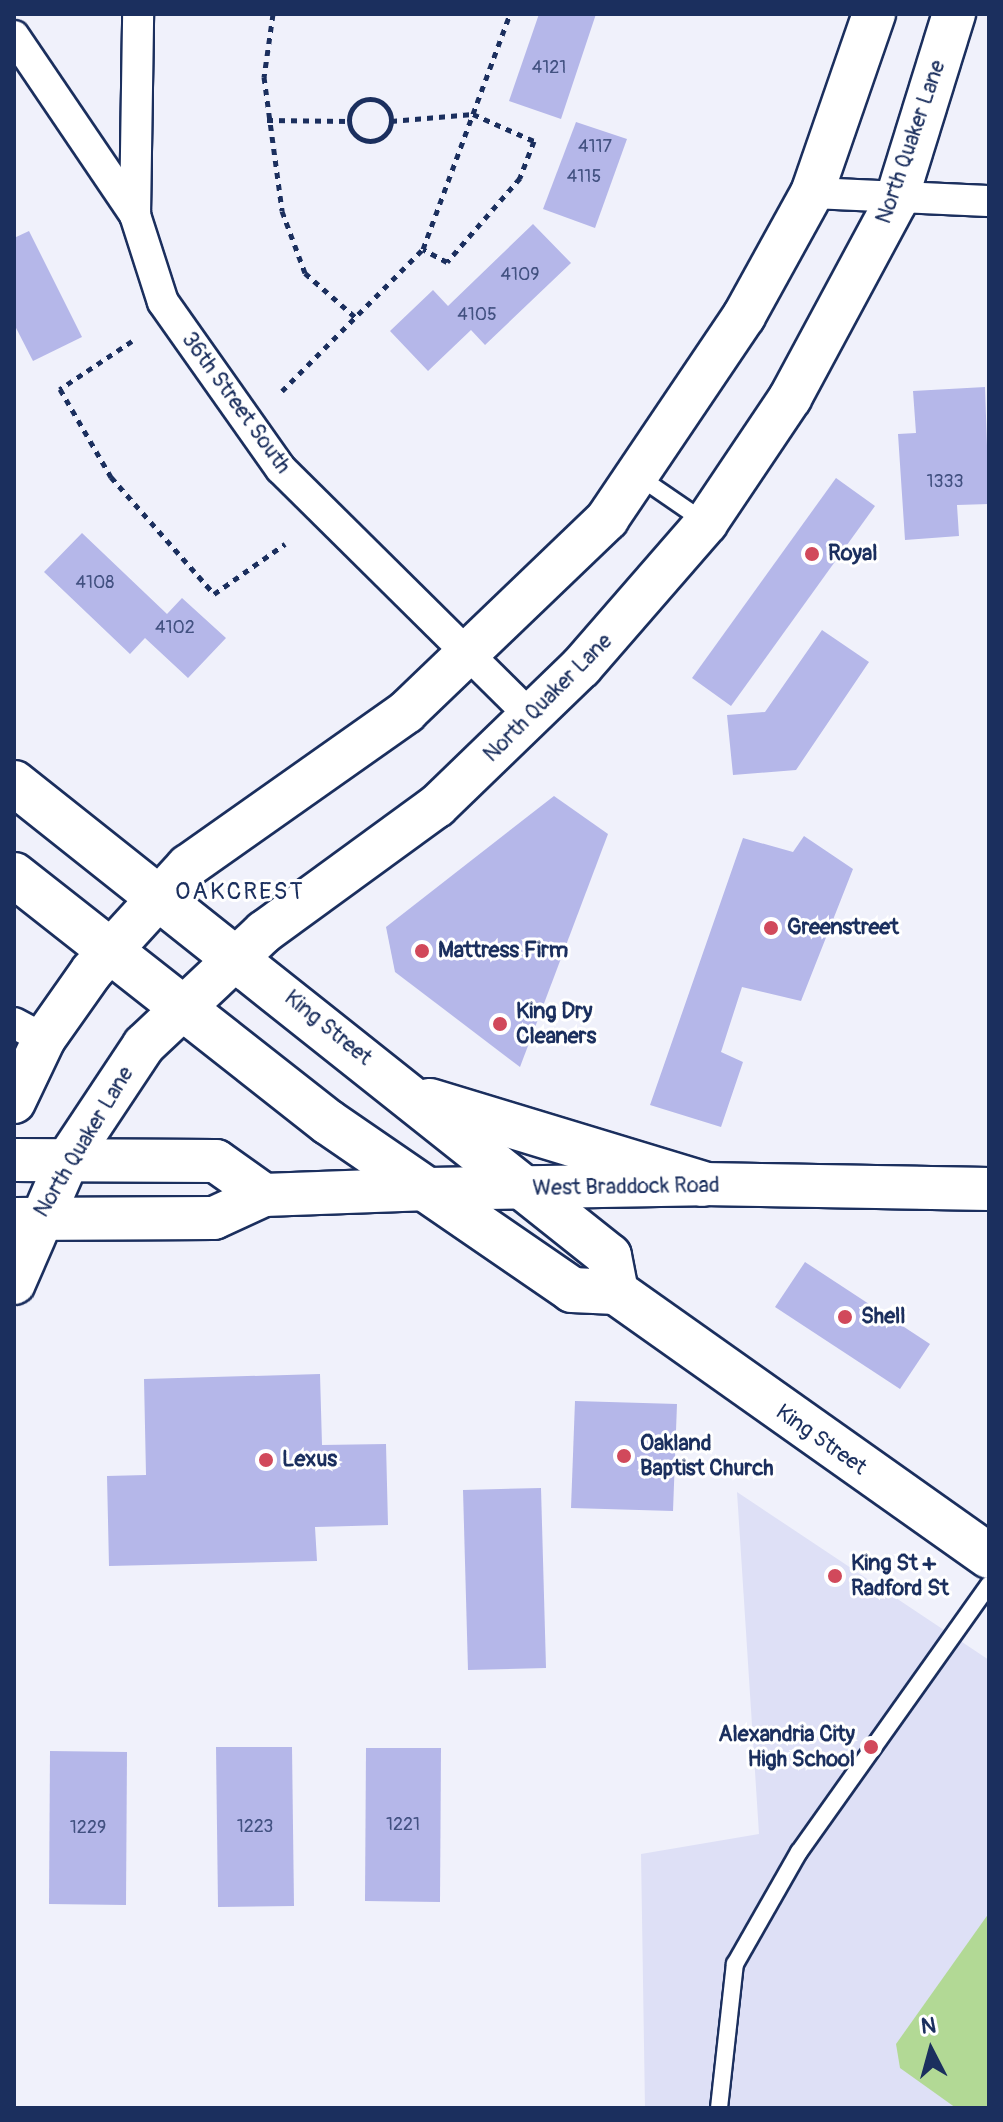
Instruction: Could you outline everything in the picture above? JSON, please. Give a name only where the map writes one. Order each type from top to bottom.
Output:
[{"type":"main road","points":[[14,1102],[29,1031],[203,854],[406,712],[471,653],[607,519],[744,316],[812,193],[874,14]]},
{"type":"main road","name":"North Quaker Lane","points":[[14,1283],[25,1220],[67,1161],[112,1088],[179,1007],[238,955],[437,806],[532,717],[706,523],[790,398],[896,201],[954,14]]},
{"type":"main road","name":"King Street","points":[[14,783],[238,955],[609,1256],[616,1292],[989,1556]]},
{"type":"main road","points":[[14,875],[179,1007],[572,1290],[616,1292]]},
{"type":"main road","points":[[412,1096],[703,1184]]},
{"type":"main road","points":[[14,1160],[216,1161],[264,1195]]},
{"type":"main road","name":"West Braddock Road","points":[[25,1220],[214,1218],[264,1195],[429,1189],[703,1184],[989,1189]]},
{"type":"street","points":[[135,215],[138,14]]},
{"type":"street","name":"36th Street South","points":[[14,36],[135,215],[163,302],[281,469],[471,653],[532,717]]},
{"type":"street","points":[[812,193],[896,201],[989,201]]},
{"type":"lane","points":[[638,476],[706,523]]},
{"type":"lane","points":[[719,2108],[735,1964],[799,1852],[989,1585]]},
{"type":"path","points":[[273,14],[267,120],[282,211],[305,273],[355,317]]},
{"type":"path","points":[[282,391],[423,249],[510,14]]},
{"type":"path","points":[[267,120],[349,121],[366,141],[386,134],[391,121],[382,103],[370,99],[353,108],[349,121]]},
{"type":"path","points":[[391,121],[473,114],[534,141],[520,178],[447,262],[423,249]]},
{"type":"path","points":[[132,341],[60,389],[111,477],[214,594],[285,544]]},
{"type":"shaded area","name":"Alexandria City High School","points":[[737,1492],[989,1660],[989,2108],[645,2108],[641,1854],[759,1834]]},
{"type":"green space","points":[[989,1913],[989,2108],[956,2108],[900,2068],[896,2044]]},
{"type":"building","points":[[539,14],[596,14],[561,119],[509,101]]},
{"type":"building","points":[[576,122],[627,139],[595,228],[543,209]]},
{"type":"building","points":[[533,224],[571,263],[485,345],[471,330],[428,371],[390,331],[433,290],[448,306]]},
{"type":"building","points":[[29,231],[82,337],[33,361],[14,324],[14,238]]},
{"type":"building","points":[[985,387],[989,504],[957,505],[959,536],[905,540],[898,434],[916,433],[913,391]]},
{"type":"building","name":"Royal","points":[[836,478],[875,506],[731,706],[692,678]]},
{"type":"building","points":[[82,533],[167,614],[182,598],[226,638],[188,678],[145,638],[130,654],[44,572]]},
{"type":"building","points":[[822,630],[869,662],[796,770],[733,775],[727,715],[765,712]]},
{"type":"building","points":[[554,796],[608,834],[520,1067],[395,972],[386,927]]},
{"type":"building","name":"Greenstreet","points":[[804,836],[853,869],[801,1001],[742,987],[721,1052],[743,1062],[721,1127],[650,1105],[743,838],[793,852]]},
{"type":"building","points":[[805,1262],[930,1344],[900,1389],[775,1307]]},
{"type":"building","name":"Lexus","points":[[320,1374],[322,1445],[386,1444],[388,1525],[315,1527],[317,1561],[109,1566],[107,1476],[146,1475],[144,1379]]},
{"type":"building","name":"Oakland Baptist Church","points":[[575,1401],[677,1404],[673,1511],[571,1508]]},
{"type":"building","points":[[541,1488],[546,1668],[468,1670],[463,1490]]},
{"type":"building","points":[[216,1747],[292,1747],[294,1906],[218,1907]]},
{"type":"building","points":[[366,1748],[441,1748],[440,1902],[365,1901]]},
{"type":"building","points":[[50,1751],[127,1752],[126,1905],[49,1904]]},
{"type":"place","name":"Royal","points":[[812,554]]},
{"type":"place","name":"Greenstreet","points":[[771,928]]},
{"type":"place","name":"Mattress Firm","points":[[422,951]]},
{"type":"place","name":"King Dry Cleaners","points":[[500,1024]]},
{"type":"place","name":"Shell","points":[[845,1317]]},
{"type":"place","name":"Oakland Baptist Church","points":[[624,1456]]},
{"type":"place","name":"Lexus","points":[[266,1460]]},
{"type":"place","name":"King St + Radford St","points":[[835,1576]]},
{"type":"place","name":"Alexandria City High School","points":[[871,1747]]},
{"type":"district","name":"OAKCREST","points":[[240,892]]}]
